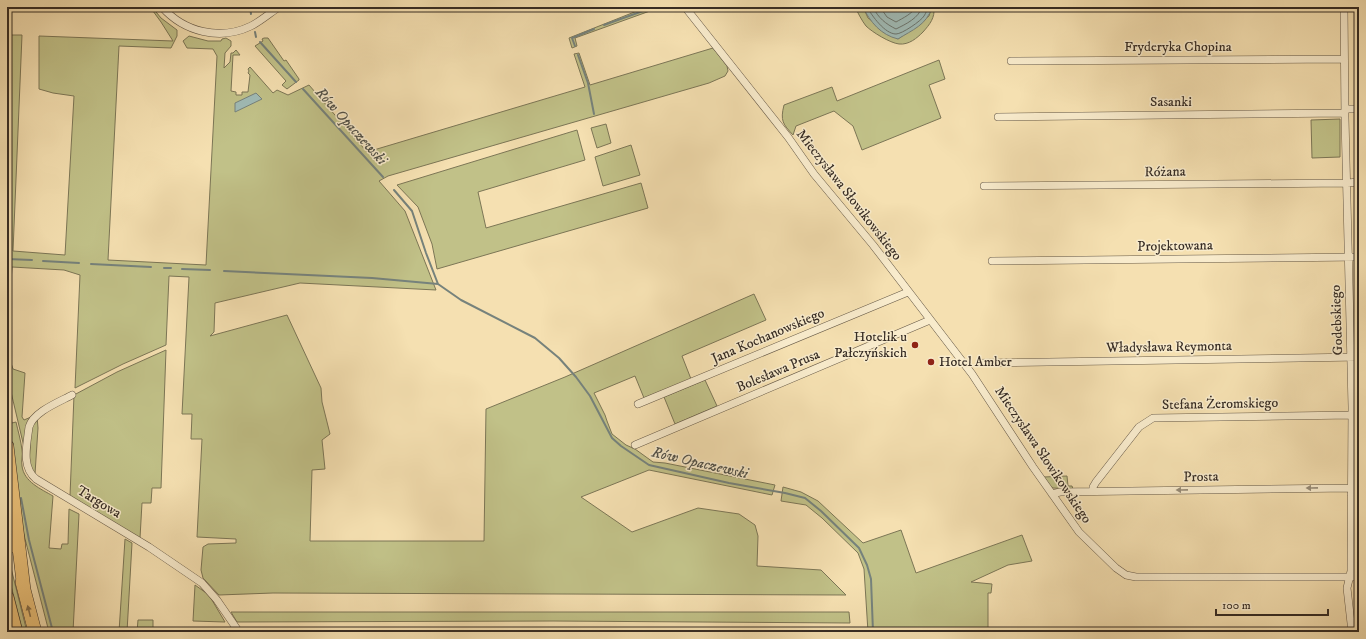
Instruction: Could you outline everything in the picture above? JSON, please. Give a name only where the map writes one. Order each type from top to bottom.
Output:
[{"type":"highway","points":[[7,446],[24,590]]},
{"type":"highway","points":[[7,524],[35,632]]},
{"type":"highway","points":[[7,597],[16,632]]},
{"type":"street","points":[[162,7],[176,20],[188,27],[209,33],[224,34],[251,26],[279,7]]},
{"type":"street","name":"Mieczysława Słowikowskiego","points":[[685,7],[788,137],[814,174],[872,245],[972,374],[1033,467],[1082,535],[1116,568],[1128,575],[1136,577],[1359,577]]},
{"type":"street","name":"Godebskiego","points":[[1344,7],[1350,358],[1355,414],[1351,491],[1350,571],[1347,586],[1347,599],[1352,632]]},
{"type":"street","name":"Fryderyka Chopina","points":[[1011,61],[1344,59]]},
{"type":"street","name":"Sasanki","points":[[998,117],[1345,111],[1359,109]]},
{"type":"street","name":"Różana","points":[[984,186],[1359,182]]},
{"type":"street","name":"Projektowana","points":[[992,261],[1359,257]]},
{"type":"street","name":"Jana Kochanowskiego","points":[[638,404],[908,292]]},
{"type":"street","name":"Bolesława Prusa","points":[[636,445],[930,320]]},
{"type":"street","name":"Władysława Reymonta","points":[[980,362],[1359,357]]},
{"type":"street","name":"Targowa","points":[[72,395],[36,415],[31,421],[29,427],[26,461],[27,468],[33,476],[118,529],[149,546],[202,583],[215,597],[239,632]]},
{"type":"street","name":"Stefana Żeromskiego","points":[[1093,491],[1093,487],[1096,482],[1140,427],[1153,418],[1355,414]]},
{"type":"street","name":"Prosta","points":[[1052,494],[1060,492],[1093,491],[1351,491],[1359,494]]},
{"type":"green space","points":[[150,7],[152,7],[161,18],[177,30],[177,36],[171,48],[119,46],[108,260],[206,265],[217,56],[213,49],[187,48],[183,41],[189,36],[208,41],[221,41],[222,39],[226,38],[231,41],[231,46],[225,53],[224,68],[230,62],[231,53],[236,50],[240,55],[233,55],[231,91],[236,92],[236,95],[242,95],[242,92],[248,92],[250,75],[248,73],[248,69],[250,67],[273,93],[277,90],[288,95],[309,85],[367,152],[585,87],[574,54],[579,53],[590,85],[713,48],[727,66],[728,71],[725,76],[709,83],[388,176],[379,181],[405,211],[436,290],[300,283],[215,303],[214,332],[210,336],[287,315],[321,388],[322,402],[330,434],[322,440],[325,469],[312,470],[310,541],[484,541],[486,409],[565,377],[754,294],[766,320],[682,356],[691,379],[644,398],[635,376],[594,393],[605,415],[612,434],[653,462],[665,463],[775,485],[772,495],[649,470],[581,497],[632,532],[698,508],[739,514],[755,525],[758,536],[757,566],[821,570],[846,595],[273,593],[219,595],[203,578],[201,570],[203,547],[208,544],[236,543],[236,539],[197,537],[202,439],[191,439],[192,414],[182,414],[189,277],[169,276],[166,345],[75,388],[80,275],[64,270],[12,267],[7,343],[7,35],[22,35],[13,251],[65,255],[74,96],[39,89],[39,36],[173,41]]},
{"type":"green space","points":[[647,7],[661,7],[575,38],[577,46],[572,48],[569,38]]},
{"type":"green space","points":[[855,7],[863,7],[868,18],[898,39],[929,16],[932,7],[934,7],[934,14],[932,21],[921,34],[909,42],[899,44],[886,39],[866,26]]},
{"type":"green space","points":[[268,38],[299,79],[287,89],[282,85],[286,81],[255,46],[263,41],[262,39]]},
{"type":"green space","points":[[939,60],[945,79],[929,85],[941,118],[862,150],[853,126],[834,111],[796,126],[793,135],[783,122],[782,115],[784,105],[832,87],[837,101]]},
{"type":"green space","points":[[1340,119],[1340,157],[1312,158],[1311,120]]},
{"type":"green space","points":[[606,124],[611,143],[597,148],[591,128]]},
{"type":"green space","points":[[577,130],[585,160],[478,192],[486,228],[641,183],[648,208],[437,269],[432,244],[418,207],[397,185]]},
{"type":"green space","points":[[631,145],[640,175],[603,186],[595,157]]},
{"type":"green space","points":[[166,350],[161,488],[152,488],[151,503],[142,503],[140,538],[70,496],[74,395],[117,372]]},
{"type":"green space","points":[[7,351],[13,369],[25,373],[22,417],[24,420],[31,417],[24,447],[7,375]]},
{"type":"green space","points":[[705,380],[717,406],[675,424],[664,397]]},
{"type":"green space","points":[[7,404],[12,423],[16,422],[22,447],[23,472],[38,488],[53,496],[49,548],[61,549],[62,544],[68,544],[69,509],[79,514],[73,632],[49,632],[23,531],[10,441]]},
{"type":"green space","points":[[37,416],[38,428],[35,474],[29,465],[31,428]]},
{"type":"green space","points":[[1067,476],[1068,486],[1072,486],[1073,489],[1053,488],[1044,477]]},
{"type":"green space","points":[[783,487],[801,492],[818,501],[863,543],[901,530],[916,573],[1022,535],[1032,561],[1008,565],[971,582],[992,584],[991,593],[988,593],[988,632],[868,632],[864,569],[858,553],[822,518],[806,505],[781,501]]},
{"type":"green space","points":[[125,539],[132,543],[127,632],[119,632]]},
{"type":"green space","points":[[7,552],[27,632],[23,632],[7,570]]},
{"type":"green space","points":[[195,585],[209,595],[225,622],[193,621]]},
{"type":"green space","points":[[231,612],[849,612],[850,623],[553,621],[237,622]]},
{"type":"green space","points":[[138,620],[153,620],[153,632],[137,632]]},
{"type":"water","points":[[863,7],[932,7],[923,23],[898,39],[881,31],[869,18]]},
{"type":"water","points":[[256,93],[262,99],[235,112],[235,103]]},
{"type":"waterway","name":"Rów Opaczewski","points":[[250,7],[251,14]]},
{"type":"waterway","points":[[604,25],[654,7]]},
{"type":"waterway","points":[[575,46],[572,38],[594,29]]},
{"type":"waterway","name":"Rów Opaczewski","points":[[255,32],[256,37]]},
{"type":"waterway","name":"Rów Opaczewski","points":[[260,42],[296,82]]},
{"type":"waterway","points":[[578,55],[588,83],[594,114]]},
{"type":"waterway","name":"Rów Opaczewski","points":[[303,89],[383,177]]},
{"type":"waterway","name":"Rów Opaczewski","points":[[394,190],[412,211],[438,284],[461,300],[535,338],[559,358],[590,396],[612,438],[621,446],[649,465],[805,498],[821,511],[859,548],[867,565],[871,579],[873,632]]},
{"type":"waterway","points":[[7,259],[32,260]]},
{"type":"waterway","points":[[43,261],[79,263]]},
{"type":"waterway","points":[[91,264],[151,267]]},
{"type":"waterway","points":[[164,268],[171,268]]},
{"type":"waterway","points":[[182,269],[210,270]]},
{"type":"waterway","points":[[224,271],[372,278],[438,284]]},
{"type":"waterway","points":[[21,498],[29,540],[53,632]]},
{"type":"place","name":"Hotelik u Pałczyńskich","points":[[915,345]]},
{"type":"place","name":"Hotel Amber","points":[[931,362]]}]
